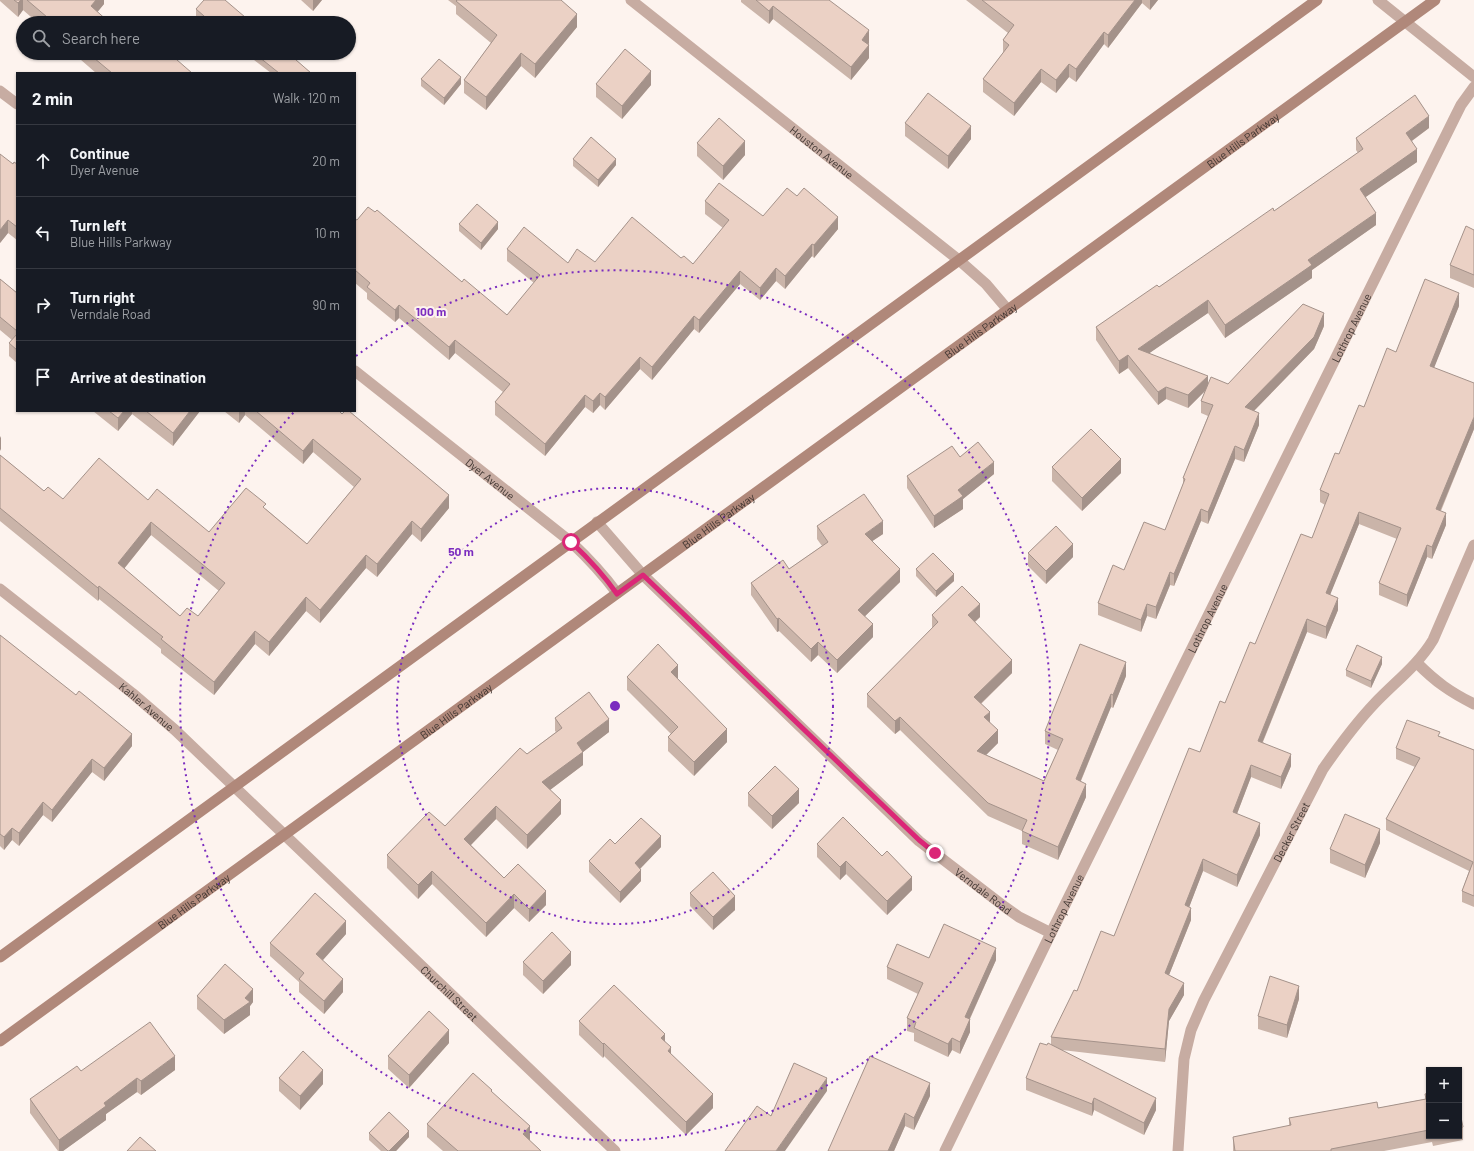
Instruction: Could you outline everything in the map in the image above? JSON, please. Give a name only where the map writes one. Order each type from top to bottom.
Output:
[{"type":"main road","points":[[0,957],[597,522],[960,261],[1316,0]]},
{"type":"main road","name":"Blue Hills Parkway","points":[[0,1041],[1435,0]]},
{"type":"street","name":"Houston Avenue","points":[[631,0],[960,261],[986,284],[1008,310]]},
{"type":"street","points":[[1378,0],[1474,77]]},
{"type":"street","name":"Lothrop Avenue","points":[[945,1151],[1051,933],[1455,117],[1461,105],[1474,87]]},
{"type":"street","points":[[0,91],[16,103]]},
{"type":"street","name":"Dyer Avenue","points":[[356,372],[571,542],[588,557],[603,574],[617,594]]},
{"type":"street","name":"Verndale Road","points":[[597,522],[643,575],[919,840],[1005,907],[1051,933]]},
{"type":"street","name":"Decker Street","points":[[1178,1151],[1184,1059],[1191,1030],[1204,1000],[1323,769],[1336,750],[1362,718],[1417,663],[1434,640],[1474,546]]},
{"type":"street","name":"Kahler Avenue","points":[[0,589],[132,693],[175,730],[285,835]]},
{"type":"street","points":[[1417,663],[1440,684],[1474,704]]},
{"type":"street","name":"Churchill Street","points":[[285,835],[615,1151]]},
{"type":"building","points":[[14,0],[21,0],[18,3]]},
{"type":"building","points":[[27,0],[96,0],[91,6],[102,16],[46,16]]},
{"type":"building","points":[[204,0],[225,0],[244,16],[204,16],[196,9]]},
{"type":"building","points":[[561,0],[577,14],[535,64],[521,53],[486,97],[464,80],[497,35],[456,1]]},
{"type":"building","points":[[756,0],[829,0],[869,30],[862,40],[869,45],[851,67],[773,6],[769,11]]},
{"type":"building","points":[[982,0],[1135,0],[1108,35],[1104,32],[1076,69],[1069,64],[1056,80],[1041,69],[1014,103],[983,79],[1009,45],[1003,40],[1014,25]]},
{"type":"building","points":[[625,49],[651,71],[622,106],[596,84]]},
{"type":"building","points":[[439,59],[461,77],[444,98],[421,79]]},
{"type":"building","points":[[96,60],[177,60],[191,72],[111,72]]},
{"type":"building","points":[[263,60],[296,60],[310,72],[278,72]]},
{"type":"building","points":[[928,93],[971,126],[948,156],[905,123]]},
{"type":"building","points":[[1415,95],[1429,116],[1406,133],[1417,149],[1360,189],[1376,213],[1308,260],[1312,265],[1225,325],[1208,300],[1138,349],[1208,376],[1188,395],[1166,387],[1158,392],[1128,355],[1119,361],[1096,327],[1157,285],[1159,287],[1273,208],[1274,211],[1363,149],[1356,138]]},
{"type":"building","points":[[719,118],[745,141],[723,166],[697,143]]},
{"type":"building","points":[[591,137],[616,159],[598,180],[573,159]]},
{"type":"building","points":[[0,154],[13,164],[14,162],[16,163],[16,226],[8,220],[0,230]]},
{"type":"building","points":[[719,183],[763,216],[787,188],[797,196],[804,188],[838,217],[814,245],[812,244],[785,276],[776,268],[760,288],[740,271],[699,320],[694,316],[652,367],[640,357],[605,397],[600,393],[593,401],[585,395],[545,444],[495,402],[510,384],[455,340],[449,347],[399,305],[395,310],[367,287],[370,283],[356,271],[356,220],[368,207],[375,212],[377,210],[462,282],[464,279],[507,315],[540,275],[507,249],[524,227],[568,263],[577,249],[595,262],[632,217],[681,258],[684,256],[693,264],[729,220],[705,201]]},
{"type":"building","points":[[477,204],[498,222],[481,243],[459,224]]},
{"type":"building","points":[[1466,226],[1474,230],[1474,275],[1450,265]]},
{"type":"building","points":[[0,279],[16,292],[16,330],[0,317]]},
{"type":"building","points":[[1425,279],[1459,293],[1430,366],[1474,383],[1474,417],[1436,509],[1446,513],[1432,547],[1427,545],[1407,595],[1379,583],[1401,528],[1359,512],[1326,593],[1338,598],[1326,627],[1307,619],[1258,741],[1291,754],[1281,777],[1251,765],[1233,812],[1260,823],[1237,875],[1203,859],[1185,905],[1191,908],[1165,973],[1184,983],[1169,1009],[1165,1049],[1051,1037],[1074,990],[1077,991],[1101,931],[1114,936],[1189,748],[1200,752],[1220,701],[1225,703],[1250,642],[1255,644],[1301,534],[1312,538],[1329,494],[1320,490],[1335,453],[1339,454],[1359,405],[1364,407],[1387,348],[1396,352]]},
{"type":"building","points":[[1303,304],[1324,313],[1314,337],[1245,407],[1259,413],[1244,450],[1235,446],[1208,512],[1201,509],[1174,574],[1170,572],[1156,607],[1147,604],[1141,620],[1098,603],[1113,565],[1124,570],[1144,522],[1165,530],[1185,479],[1183,478],[1213,405],[1201,401],[1211,377],[1228,384]]},
{"type":"building","points":[[16,335],[16,349],[9,343]]},
{"type":"building","points":[[110,412],[123,412],[118,418]]},
{"type":"building","points":[[147,412],[189,412],[173,433]]},
{"type":"building","points":[[257,412],[340,412],[342,414],[344,412],[350,412],[449,495],[421,529],[412,521],[377,564],[366,555],[320,610],[306,597],[269,642],[255,631],[214,682],[161,639],[163,637],[99,586],[98,588],[0,508],[0,455],[44,491],[48,487],[63,499],[99,458],[148,500],[157,489],[209,532],[246,488],[266,504],[263,507],[307,544],[361,479],[313,439],[303,451]],"holes":[[[151,522],[225,583],[198,616],[187,608],[180,616],[118,563]]]},
{"type":"building","points":[[1091,429],[1121,459],[1082,498],[1052,467]]},
{"type":"building","points":[[978,442],[994,462],[958,490],[963,496],[934,516],[907,476],[952,446],[960,457]]},
{"type":"building","points":[[864,494],[883,521],[865,534],[900,569],[858,610],[873,624],[837,660],[818,642],[811,649],[779,618],[777,619],[751,583],[783,560],[789,569],[828,542],[817,526]]},
{"type":"building","points":[[1056,526],[1073,544],[1046,571],[1028,553]]},
{"type":"building","points":[[933,553],[954,574],[936,591],[916,569]]},
{"type":"building","points":[[962,586],[980,604],[968,615],[1012,660],[974,697],[990,712],[984,717],[998,730],[977,751],[1044,781],[1063,739],[1045,731],[1080,644],[1126,662],[1113,695],[1111,694],[1076,779],[1086,784],[1058,847],[1022,831],[1027,820],[988,803],[900,717],[895,721],[867,694],[938,622],[932,615]]},
{"type":"building","points":[[0,635],[76,695],[79,691],[132,734],[104,768],[92,759],[52,810],[43,802],[19,833],[12,828],[4,837],[0,834]]},
{"type":"building","points":[[658,644],[678,665],[671,672],[727,729],[694,762],[668,737],[678,727],[627,677]]},
{"type":"building","points":[[1357,645],[1382,657],[1371,681],[1346,670]]},
{"type":"building","points":[[589,692],[609,719],[577,743],[583,752],[542,782],[561,800],[527,835],[496,806],[464,839],[504,878],[518,864],[546,891],[529,909],[514,894],[486,923],[432,871],[418,885],[387,855],[429,812],[445,826],[520,748],[527,754],[562,728],[555,718]]},
{"type":"building","points":[[1407,720],[1440,732],[1438,736],[1474,750],[1474,896],[1462,891],[1473,862],[1386,819],[1420,758],[1396,748]]},
{"type":"building","points":[[775,766],[799,789],[772,816],[748,793]]},
{"type":"building","points":[[1345,814],[1380,829],[1365,865],[1330,849]]},
{"type":"building","points":[[843,817],[882,856],[887,851],[912,877],[887,901],[846,861],[840,867],[817,844]]},
{"type":"building","points":[[641,818],[661,836],[635,863],[641,870],[620,892],[589,861],[610,839],[615,844]]},
{"type":"building","points":[[713,872],[735,896],[713,917],[690,893]]},
{"type":"building","points":[[315,893],[346,921],[316,954],[343,979],[324,1001],[299,979],[304,973],[270,943]]},
{"type":"building","points":[[944,924],[996,948],[965,1017],[970,1019],[960,1042],[952,1038],[948,1044],[914,1028],[916,1022],[907,1018],[923,983],[887,967],[897,944],[929,958]]},
{"type":"building","points":[[552,932],[571,952],[543,981],[523,962]]},
{"type":"building","points":[[225,964],[253,989],[245,998],[250,1002],[224,1020],[197,996]]},
{"type":"building","points":[[1270,976],[1299,986],[1287,1025],[1258,1016]]},
{"type":"building","points":[[614,985],[665,1034],[661,1038],[671,1047],[668,1051],[713,1094],[686,1122],[579,1021]]},
{"type":"building","points":[[429,1011],[449,1030],[409,1075],[388,1056]]},
{"type":"building","points":[[150,1022],[175,1056],[141,1081],[137,1078],[104,1103],[106,1106],[59,1140],[30,1099],[77,1066],[81,1071]]},
{"type":"building","points":[[1040,1043],[1047,1045],[1048,1043],[1156,1098],[1144,1123],[1094,1098],[1092,1104],[1026,1078]]},
{"type":"building","points":[[303,1051],[323,1070],[300,1096],[279,1078]]},
{"type":"building","points":[[870,1056],[930,1083],[914,1118],[905,1113],[888,1151],[828,1151]]},
{"type":"building","points":[[794,1063],[827,1078],[776,1151],[725,1151],[757,1106],[771,1116]]},
{"type":"building","points":[[473,1073],[530,1126],[523,1134],[541,1151],[458,1151],[427,1124]]},
{"type":"building","points":[[1426,1099],[1426,1131],[1331,1149],[1331,1151],[1235,1151],[1233,1137],[1291,1125],[1289,1118],[1377,1102],[1378,1108]]},
{"type":"building","points":[[389,1112],[409,1131],[388,1151],[369,1133]]},
{"type":"building","points":[[140,1137],[156,1151],[127,1151]]},
{"type":"route","points":[[571,542],[588,557],[603,574],[617,594],[643,575],[919,840],[935,853]]}]
